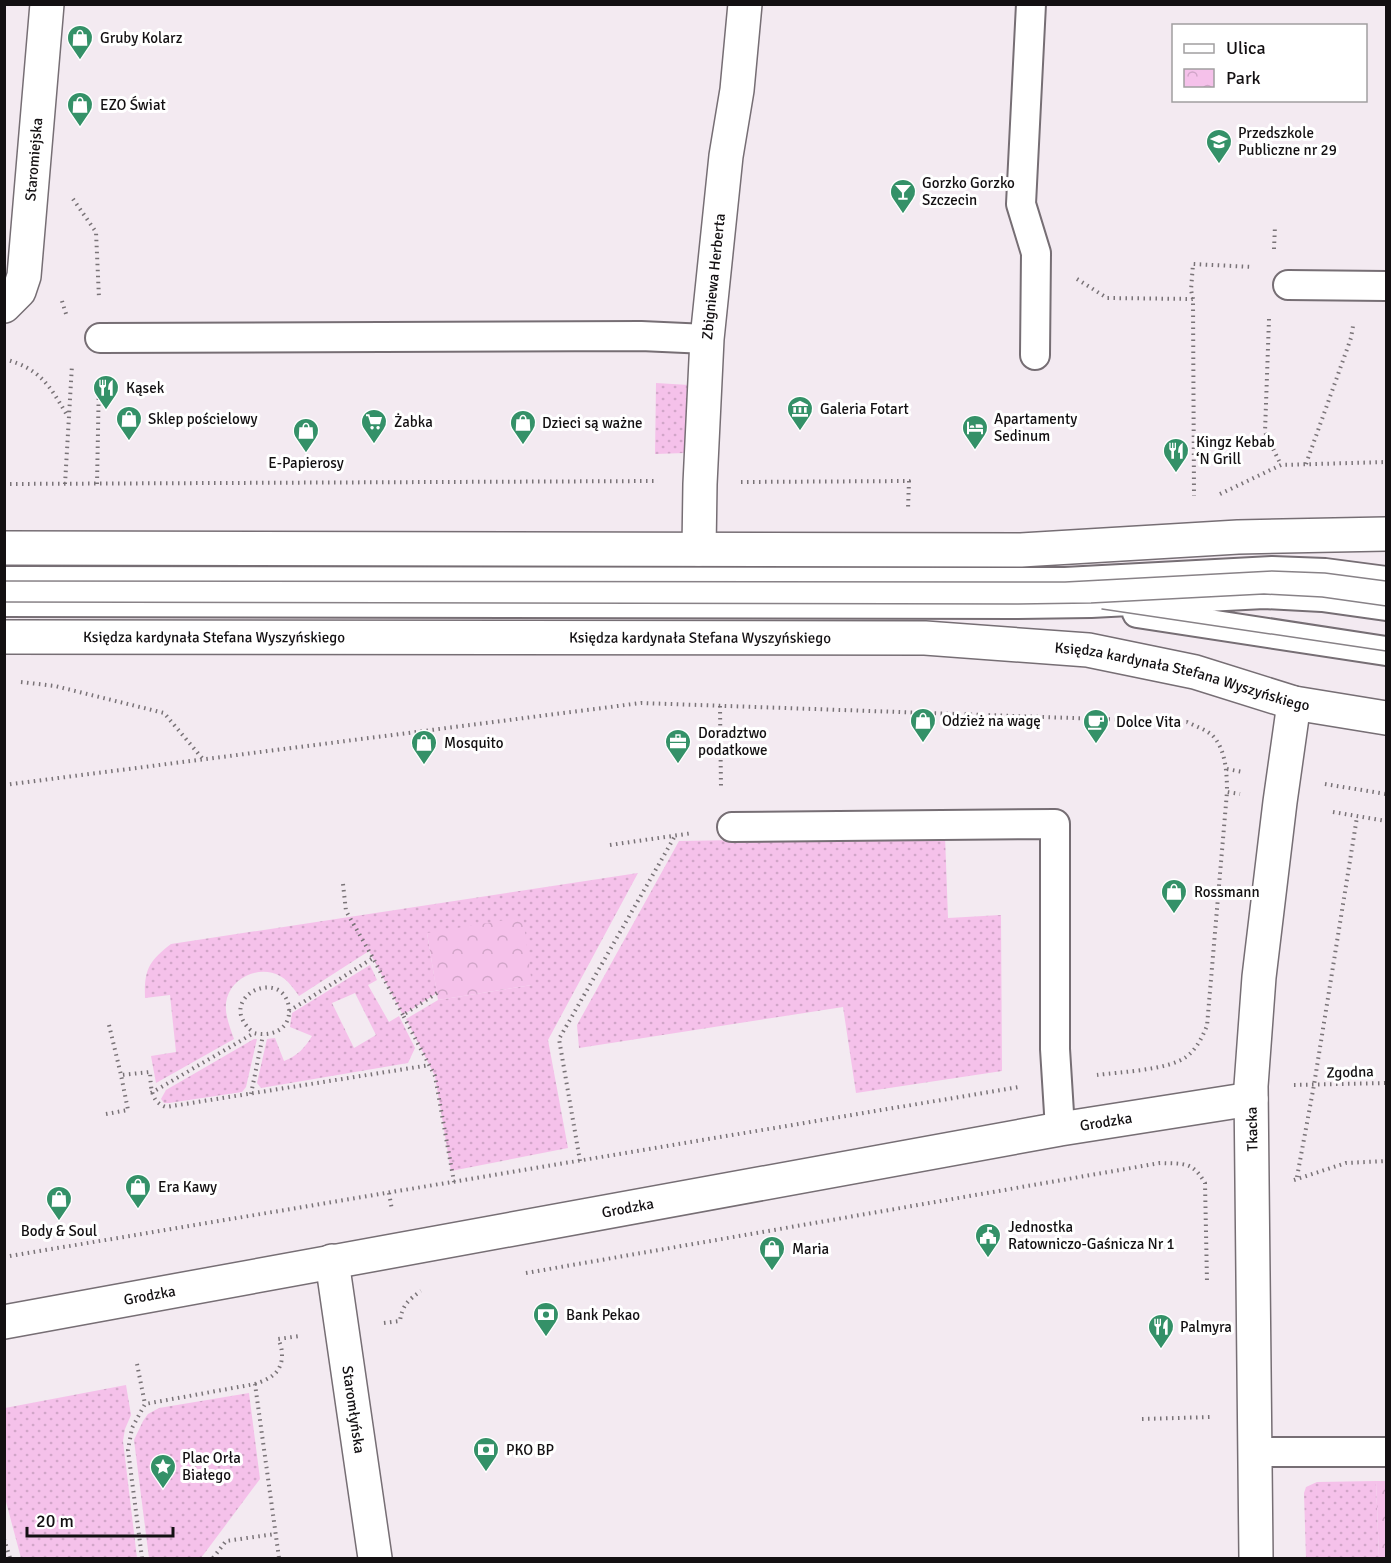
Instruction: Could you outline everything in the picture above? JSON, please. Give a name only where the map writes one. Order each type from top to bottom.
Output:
[{"type":"street","name":"Staromiejska","points":[[4,306],[19,291],[24,276],[47,4]]},
{"type":"street","name":"Zbigniewa Herberta","points":[[699,549],[707,339],[745,4]]},
{"type":"street","points":[[4,548],[1022,550],[1239,537],[1386,534]]},
{"type":"street","name":"Księdza kardynała Stefana Wyszyńskiego","points":[[4,637],[925,638],[1088,650],[1195,672],[1294,703],[1386,718]]},
{"type":"street","name":"Tkacka","points":[[1256,1558],[1251,1099],[1260,966],[1294,703]]},
{"type":"street","name":"Grodzka","points":[[4,1322],[1060,1129],[1251,1099]]},
{"type":"street","name":"Staromłyńska","points":[[332,1262],[375,1558]]},
{"type":"lane","points":[[1031,4],[1021,204],[1036,253],[1035,355]]},
{"type":"lane","points":[[1288,285],[1373,286]]},
{"type":"lane","points":[[99,339],[641,336],[707,339]]},
{"type":"lane","points":[[4,581],[1065,582],[1260,572],[1325,573],[1386,581]]},
{"type":"lane","points":[[4,602],[1018,604],[1091,603],[1264,594],[1322,597],[1386,606]]},
{"type":"lane","points":[[1018,604],[1129,612],[1386,651]]},
{"type":"lane","points":[[727,828],[1055,824],[1055,1048],[1060,1129]]},
{"type":"lane","points":[[1254,1452],[1386,1452]]},
{"type":"path","points":[[71,195],[96,231],[99,272]]},
{"type":"path","points":[[1274,253],[1275,226]]},
{"type":"path","points":[[1036,253],[1107,298],[1193,299]]},
{"type":"path","points":[[1194,506],[1193,299],[1191,290],[1193,264],[1261,267]]},
{"type":"path","points":[[1306,464],[1351,338],[1373,286]]},
{"type":"path","points":[[62,299],[70,327]]},
{"type":"path","points":[[1269,314],[1265,432],[1281,465]]},
{"type":"path","points":[[97,484],[99,339]]},
{"type":"path","points":[[4,359],[31,368],[49,385],[68,416]]},
{"type":"path","points":[[65,484],[72,359]]},
{"type":"path","points":[[1214,497],[1281,465],[1386,462]]},
{"type":"path","points":[[4,484],[626,481],[700,484]]},
{"type":"path","points":[[743,482],[909,481],[909,502]]},
{"type":"path","points":[[15,682],[55,686],[164,713],[202,759]]},
{"type":"path","points":[[4,785],[641,703],[1187,722],[1213,736],[1227,769],[1208,1026],[1198,1044],[1187,1057],[1172,1065],[1058,1081],[4,1257]]},
{"type":"path","points":[[610,845],[727,828],[720,706]]},
{"type":"path","points":[[1227,792],[1245,795]]},
{"type":"path","points":[[1333,812],[1386,821]]},
{"type":"path","points":[[1296,1180],[1314,1085],[1357,817]]},
{"type":"path","points":[[580,1161],[558,1040],[675,836]]},
{"type":"path","points":[[343,884],[346,911],[435,1076],[454,1182]]},
{"type":"path","points":[[289,1011],[373,958]]},
{"type":"path","points":[[257,987],[269,987],[279,991],[287,1000],[289,1011],[282,1029],[273,1034],[263,1035],[254,1033],[245,1026],[241,1015],[242,1003],[257,987]]},
{"type":"path","points":[[404,1015],[436,993]]},
{"type":"path","points":[[106,1114],[128,1110],[109,1025]]},
{"type":"path","points":[[151,1093],[254,1033]]},
{"type":"path","points":[[250,1095],[263,1035]]},
{"type":"path","points":[[121,1075],[150,1072],[151,1093],[160,1105],[166,1107],[430,1065]]},
{"type":"path","name":"Zgodna","points":[[1314,1085],[1386,1083]]},
{"type":"path","points":[[1311,1175],[1346,1162],[1386,1161]]},
{"type":"path","points":[[514,1275],[1160,1163],[1189,1164],[1198,1170],[1205,1183]]},
{"type":"path","points":[[400,1322],[406,1301],[420,1291],[432,1289]]},
{"type":"path","points":[[145,1404],[255,1384],[275,1374],[282,1361],[281,1344],[278,1339]]},
{"type":"path","points":[[137,1364],[145,1404],[132,1428],[128,1450],[142,1558]]},
{"type":"path","points":[[255,1384],[279,1558]]},
{"type":"path","points":[[1142,1419],[1211,1417]]},
{"type":"path","points":[[213,1558],[226,1540],[275,1534]]},
{"type":"path","points":[[4,1539],[10,1558]]},
{"type":"green space","points":[[656,383],[689,385],[685,453],[655,454]]},
{"type":"green space","points":[[945,836],[948,918],[1001,915],[1002,1071],[856,1093],[843,1007],[579,1048],[577,1025],[679,841]]},
{"type":"green space","points":[[638,873],[548,1040],[568,1148],[451,1171],[435,1076],[406,1019],[438,1000],[532,985],[427,933],[437,993],[403,1015],[369,951],[299,996],[280,976],[264,972],[248,975],[235,984],[227,998],[226,1014],[234,1039],[156,1083],[151,1056],[176,1052],[170,995],[145,998],[146,980],[149,966],[171,944]]},
{"type":"green space","points":[[523,917],[532,985],[438,1000],[427,933]]},
{"type":"green space","points":[[370,965],[377,980],[368,985],[389,1022],[399,1016],[415,1048],[408,1063],[261,1088],[257,1083],[267,1039],[275,1038],[284,1061],[300,1051],[312,1036],[290,1027],[292,1013]],"holes":[[[355,993],[376,1035],[354,1048],[332,1003]]]},
{"type":"green space","points":[[257,1039],[246,1087],[242,1092],[169,1103],[164,1103],[161,1099],[166,1090]]},
{"type":"green space","points":[[126,1385],[131,1415],[123,1441],[137,1558],[21,1558],[5,1498],[5,1408]]},
{"type":"green space","points":[[249,1393],[260,1479],[201,1558],[149,1558],[134,1440],[143,1421],[148,1414],[159,1408]]},
{"type":"green space","points":[[1376,1481],[1379,1558],[1306,1558],[1304,1493],[1306,1487],[1317,1482]]},
{"type":"green space","points":[[1376,1481],[1386,1481],[1386,1558],[1379,1558]]},
{"type":"tram line","points":[[4,581],[1065,582],[1272,571],[1325,573],[1386,581]]},
{"type":"tram line","points":[[4,602],[1018,604],[1091,603],[1264,594],[1322,597],[1386,606]]},
{"type":"tram line","points":[[1102,609],[1386,651]]},
{"type":"place","name":"Gruby Kolarz","points":[[80,61]]},
{"type":"place","name":"EZO Świat","points":[[80,128]]},
{"type":"place","name":"Przedszkole Publiczne nr 29","points":[[1219,165]]},
{"type":"place","name":"Gorzko Gorzko Szczecin","points":[[903,215]]},
{"type":"place","name":"Kąsek","points":[[106,411]]},
{"type":"place","name":"Galeria Fotart","points":[[800,432]]},
{"type":"place","name":"Sklep pościelowy","points":[[129,442]]},
{"type":"place","name":"Żabka","points":[[374,445]]},
{"type":"place","name":"Dzieci są ważne","points":[[523,446]]},
{"type":"place","name":"Apartamenty Sedinum","points":[[975,451]]},
{"type":"place","name":"E-Papierosy","points":[[306,454]]},
{"type":"place","name":"Kingz Kebab ‘N Grill","points":[[1176,474]]},
{"type":"place","name":"Odzież na wagę","points":[[923,744]]},
{"type":"place","name":"Dolce Vita","points":[[1096,745]]},
{"type":"place","name":"Doradztwo podatkowe","points":[[678,765]]},
{"type":"place","name":"Mosquito","points":[[424,766]]},
{"type":"place","name":"Rossmann","points":[[1174,915]]},
{"type":"place","name":"Era Kawy","points":[[138,1210]]},
{"type":"place","name":"Body & Soul","points":[[59,1222]]},
{"type":"place","name":"Jednostka Ratowniczo-Gaśnicza Nr 1","points":[[988,1259]]},
{"type":"place","name":"Maria","points":[[772,1272]]},
{"type":"place","name":"Bank Pekao","points":[[546,1338]]},
{"type":"place","name":"Palmyra","points":[[1161,1350]]},
{"type":"place","name":"PKO BP","points":[[486,1473]]},
{"type":"place","name":"Plac Orła Białego","points":[[163,1490]]}]
